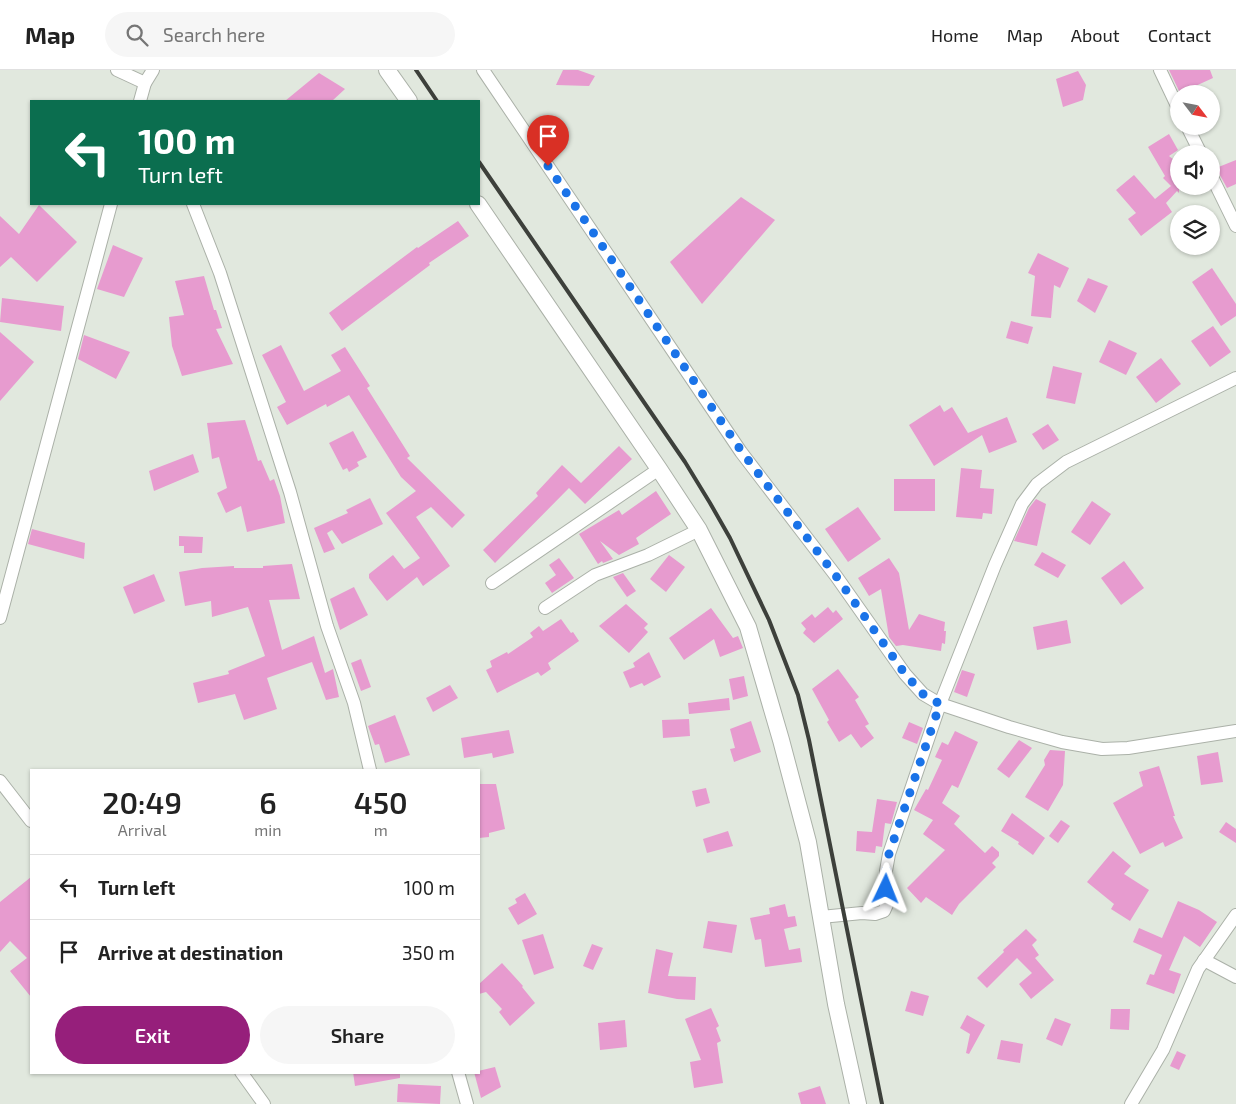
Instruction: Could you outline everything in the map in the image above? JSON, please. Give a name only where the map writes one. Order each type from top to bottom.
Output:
[{"type":"street","points":[[118,70],[145,83]]},
{"type":"street","points":[[140,100],[145,83],[153,70]]},
{"type":"street","points":[[387,70],[407,100]]},
{"type":"street","points":[[483,70],[742,452],[836,576],[905,674],[923,694],[940,704],[1009,727],[1062,742],[1102,749],[1128,748],[1236,731]]},
{"type":"street","points":[[1160,70],[1170,91]]},
{"type":"street","points":[[1220,193],[1236,226]]},
{"type":"street","points":[[0,618],[110,205]]},
{"type":"street","points":[[193,205],[220,273],[290,492],[327,626],[354,703],[370,769]]},
{"type":"street","points":[[479,205],[699,530],[748,627],[808,842],[836,1004],[858,1104]]},
{"type":"street","points":[[821,918],[862,913],[875,914],[884,911],[889,900],[886,889],[886,871],[889,854],[940,704],[1018,512],[1037,484],[1066,462],[1236,378]]},
{"type":"street","points":[[492,583],[659,469]]},
{"type":"street","points":[[546,608],[595,575],[648,555],[699,530]]},
{"type":"street","points":[[0,781],[30,820]]},
{"type":"street","points":[[1130,1104],[1141,1089],[1163,1050],[1198,968],[1236,915]]},
{"type":"street","points":[[1204,960],[1236,977]]},
{"type":"street","points":[[242,1074],[264,1104]]},
{"type":"street","points":[[459,1074],[467,1104]]},
{"type":"building","points":[[563,70],[578,70],[595,76],[589,86],[556,85]]},
{"type":"building","points":[[1169,70],[1210,70],[1213,78],[1198,85],[1176,85]]},
{"type":"building","points":[[1078,71],[1086,85],[1083,100],[1063,107],[1056,79]]},
{"type":"building","points":[[319,73],[345,89],[333,100],[286,100]]},
{"type":"building","points":[[1169,134],[1175,145],[1170,145],[1170,185],[1163,178],[1165,176],[1148,147]]},
{"type":"building","points":[[1236,160],[1236,184],[1227,188],[1220,175],[1220,166]]},
{"type":"building","points":[[1134,175],[1155,199],[1170,187],[1170,195],[1173,195],[1166,203],[1170,209],[1170,214],[1141,236],[1128,219],[1136,213],[1116,190]]},
{"type":"building","points":[[741,197],[775,220],[702,304],[670,262]]},
{"type":"building","points":[[39,205],[77,242],[37,282],[11,257],[0,267],[0,216],[19,234]]},
{"type":"building","points":[[458,221],[469,236],[429,263],[430,265],[342,331],[329,313],[417,247]]},
{"type":"building","points":[[113,245],[143,258],[124,297],[97,289]]},
{"type":"building","points":[[1038,253],[1069,268],[1060,288],[1054,285],[1051,318],[1031,316],[1035,276],[1028,273]]},
{"type":"building","points":[[1212,268],[1236,304],[1236,316],[1221,326],[1192,282]]},
{"type":"building","points":[[204,276],[214,310],[216,310],[222,328],[216,329],[233,364],[182,376],[172,346],[169,317],[184,315],[175,281]]},
{"type":"building","points":[[1088,278],[1108,286],[1095,313],[1077,301]]},
{"type":"building","points":[[2,298],[64,306],[61,331],[0,322]]},
{"type":"building","points":[[1011,321],[1033,327],[1028,344],[1006,338]]},
{"type":"building","points":[[1213,326],[1231,352],[1210,367],[1191,341]]},
{"type":"building","points":[[0,332],[34,362],[0,401]]},
{"type":"building","points":[[84,335],[130,352],[116,379],[78,359]]},
{"type":"building","points":[[1109,340],[1137,353],[1126,375],[1099,362]]},
{"type":"building","points":[[281,345],[304,391],[341,371],[331,355],[345,347],[370,386],[367,388],[410,456],[407,458],[465,515],[452,528],[431,507],[416,517],[450,566],[423,586],[417,577],[387,601],[369,578],[369,574],[393,555],[404,569],[420,558],[386,513],[416,491],[401,477],[349,395],[327,407],[326,404],[287,425],[277,407],[286,402],[262,355]]},
{"type":"building","points":[[1161,358],[1181,384],[1156,403],[1136,377]]},
{"type":"building","points":[[1053,366],[1082,373],[1075,404],[1046,398]]},
{"type":"building","points":[[940,405],[944,412],[952,407],[968,433],[1007,417],[1017,442],[989,453],[982,435],[934,466],[909,425]]},
{"type":"building","points":[[245,420],[258,461],[261,460],[270,481],[274,479],[280,496],[285,523],[247,532],[241,506],[226,513],[217,493],[227,488],[219,457],[212,459],[207,423]]},
{"type":"building","points":[[1048,424],[1059,440],[1043,450],[1032,434]]},
{"type":"building","points":[[353,431],[367,457],[357,462],[359,466],[349,472],[347,468],[343,470],[329,443]]},
{"type":"building","points":[[619,446],[632,459],[585,504],[569,488],[495,563],[483,550],[538,496],[536,493],[562,465],[581,483]]},
{"type":"building","points":[[193,454],[199,472],[154,491],[149,471]]},
{"type":"building","points":[[961,468],[982,470],[980,488],[994,489],[992,514],[983,513],[982,519],[956,517]]},
{"type":"building","points":[[894,479],[935,479],[935,511],[894,511]]},
{"type":"building","points":[[656,491],[671,514],[636,538],[639,544],[619,555],[600,541],[613,559],[603,563],[602,561],[598,564],[579,534],[619,510],[622,515]]},
{"type":"building","points":[[370,498],[383,524],[342,544],[332,530],[327,533],[335,549],[324,553],[314,528],[348,513],[346,510]]},
{"type":"building","points":[[1036,499],[1046,504],[1037,546],[1014,541],[1029,508]]},
{"type":"building","points":[[1092,501],[1111,514],[1090,545],[1071,532]]},
{"type":"building","points":[[858,507],[881,539],[848,562],[825,529]]},
{"type":"building","points":[[32,529],[85,543],[84,559],[28,544]]},
{"type":"building","points":[[179,536],[203,537],[202,553],[184,553],[184,546],[179,546]]},
{"type":"building","points":[[1042,552],[1066,565],[1058,578],[1034,565]]},
{"type":"building","points":[[669,555],[685,567],[666,592],[650,579]]},
{"type":"building","points":[[559,558],[574,578],[552,593],[545,583],[556,575],[549,565]]},
{"type":"building","points":[[889,558],[899,573],[909,630],[919,614],[945,622],[945,644],[942,643],[941,651],[903,645],[896,646],[889,637],[881,589],[869,596],[858,578]]},
{"type":"building","points":[[1124,561],[1144,588],[1121,605],[1101,578]]},
{"type":"building","points":[[292,564],[300,599],[269,600],[282,650],[314,636],[325,673],[333,669],[339,697],[326,700],[312,662],[267,678],[277,709],[244,720],[235,694],[198,703],[193,683],[229,674],[228,671],[265,656],[248,607],[212,617],[211,601],[185,606],[179,572],[202,568],[234,566],[234,568],[263,568],[263,566]]},
{"type":"building","points":[[623,573],[636,591],[627,597],[613,577]]},
{"type":"building","points":[[154,574],[165,601],[134,614],[123,587]]},
{"type":"building","points":[[354,587],[368,615],[340,630],[330,599]]},
{"type":"building","points":[[626,604],[648,624],[644,628],[648,632],[629,653],[599,626]]},
{"type":"building","points":[[828,607],[833,613],[836,610],[843,619],[814,643],[803,633],[806,629],[801,623],[812,614],[815,618]]},
{"type":"building","points":[[711,608],[733,638],[738,636],[743,648],[720,657],[714,639],[684,660],[669,638]]},
{"type":"building","points":[[561,619],[579,641],[548,663],[551,669],[541,676],[538,672],[497,693],[486,670],[492,667],[490,661],[507,652],[508,654],[533,637],[530,633],[539,626],[543,631]]},
{"type":"building","points":[[1067,620],[1071,643],[1037,650],[1033,627]]},
{"type":"building","points":[[649,652],[661,677],[644,686],[642,683],[630,688],[623,672],[635,667],[633,663]]},
{"type":"building","points":[[361,659],[371,687],[361,691],[351,663]]},
{"type":"building","points":[[838,669],[859,697],[855,700],[869,724],[865,726],[874,738],[861,748],[851,734],[839,742],[827,722],[829,720],[812,689]]},
{"type":"building","points":[[962,670],[975,674],[967,697],[954,692]]},
{"type":"building","points":[[744,676],[748,696],[733,700],[729,679]]},
{"type":"building","points":[[450,685],[458,698],[433,712],[426,698]]},
{"type":"building","points":[[729,698],[730,710],[689,714],[688,703]]},
{"type":"building","points":[[395,715],[410,755],[385,763],[379,744],[375,745],[368,726]]},
{"type":"building","points":[[689,719],[690,736],[663,738],[662,720]]},
{"type":"building","points":[[751,721],[761,752],[734,762],[730,749],[735,748],[730,729]]},
{"type":"building","points":[[909,722],[923,728],[917,744],[902,738]]},
{"type":"building","points":[[509,730],[514,753],[493,758],[492,753],[464,758],[461,738]]},
{"type":"building","points":[[955,731],[978,742],[958,788],[952,785],[942,803],[960,816],[954,824],[985,853],[992,846],[999,852],[999,856],[992,863],[996,867],[959,904],[952,915],[926,897],[921,903],[907,888],[945,850],[923,834],[933,820],[914,810],[926,789],[928,790],[942,760],[935,757],[942,742],[948,745]]},
{"type":"building","points":[[1019,740],[1032,748],[1009,778],[997,769]]},
{"type":"building","points":[[1050,750],[1065,751],[1063,785],[1048,811],[1025,797],[1045,765],[1044,760]]},
{"type":"building","points":[[1218,752],[1223,782],[1201,785],[1197,756]]},
{"type":"building","points":[[1159,766],[1175,816],[1173,816],[1183,838],[1165,847],[1163,842],[1140,854],[1113,803],[1143,786],[1139,772]]},
{"type":"building","points":[[480,784],[496,784],[505,829],[489,833],[489,837],[480,838]]},
{"type":"building","points":[[706,788],[710,803],[696,807],[692,791]]},
{"type":"building","points":[[877,799],[897,802],[891,824],[885,823],[882,847],[876,846],[875,853],[856,851],[857,831],[872,832]]},
{"type":"building","points":[[1012,813],[1045,838],[1033,855],[1018,844],[1019,842],[1001,831]]},
{"type":"building","points":[[1061,820],[1070,826],[1058,843],[1049,836]]},
{"type":"building","points":[[1226,822],[1236,829],[1236,843],[1219,832]]},
{"type":"building","points":[[728,831],[733,846],[707,853],[703,839]]},
{"type":"building","points":[[1113,851],[1131,866],[1124,874],[1149,890],[1130,921],[1111,909],[1114,904],[1087,882]]},
{"type":"building","points":[[30,878],[30,996],[10,971],[27,958],[10,941],[0,952],[0,902]]},
{"type":"building","points":[[525,893],[537,914],[518,925],[508,908],[517,903],[515,899]]},
{"type":"building","points":[[1178,901],[1199,910],[1217,922],[1200,947],[1184,936],[1169,970],[1181,974],[1174,994],[1146,984],[1150,974],[1154,975],[1162,955],[1133,942],[1139,928],[1162,938]]},
{"type":"building","points":[[785,904],[788,917],[795,916],[797,926],[784,929],[789,950],[800,948],[802,962],[765,967],[761,939],[755,940],[750,918],[770,914],[769,908]]},
{"type":"building","points":[[708,921],[737,925],[732,953],[703,948]]},
{"type":"building","points":[[1026,929],[1037,940],[1032,945],[1039,955],[1035,958],[1054,980],[1031,999],[1019,984],[1032,973],[1017,958],[987,988],[977,978]]},
{"type":"building","points":[[543,934],[554,968],[534,975],[522,940]]},
{"type":"building","points":[[592,944],[603,948],[593,970],[583,966]]},
{"type":"building","points":[[656,949],[673,953],[668,976],[696,977],[695,1000],[677,999],[648,993]]},
{"type":"building","points":[[502,963],[523,986],[535,1003],[510,1026],[499,1012],[502,1009],[486,992],[480,994],[480,983]]},
{"type":"building","points":[[911,991],[929,996],[923,1016],[905,1011]]},
{"type":"building","points":[[711,1008],[719,1026],[716,1028],[721,1041],[717,1043],[723,1083],[694,1088],[690,1062],[701,1060],[685,1019]]},
{"type":"building","points":[[1111,1009],[1130,1009],[1129,1030],[1110,1029]]},
{"type":"building","points":[[967,1015],[985,1025],[969,1054],[966,1053],[970,1034],[960,1028]]},
{"type":"building","points":[[1055,1018],[1071,1024],[1062,1046],[1046,1039]]},
{"type":"building","points":[[625,1020],[627,1047],[600,1050],[598,1023]]},
{"type":"building","points":[[1001,1040],[1023,1044],[1020,1063],[997,1059]]},
{"type":"building","points":[[1177,1051],[1186,1055],[1179,1070],[1170,1066]]},
{"type":"building","points":[[495,1067],[501,1087],[481,1098],[475,1074],[480,1074],[480,1071]]},
{"type":"building","points":[[353,1074],[400,1074],[400,1078],[355,1086]]},
{"type":"building","points":[[398,1084],[441,1086],[440,1104],[397,1102]]},
{"type":"building","points":[[820,1086],[826,1104],[801,1104],[798,1093]]},
{"type":"railway","points":[[416,70],[436,100]]},
{"type":"railway","points":[[480,163],[685,462],[730,538],[769,620],[798,695],[809,740],[882,1104]]},
{"type":"route","points":[[548,166],[742,452],[836,576],[905,674],[923,694],[940,704],[889,854],[886,871],[886,889]]}]
